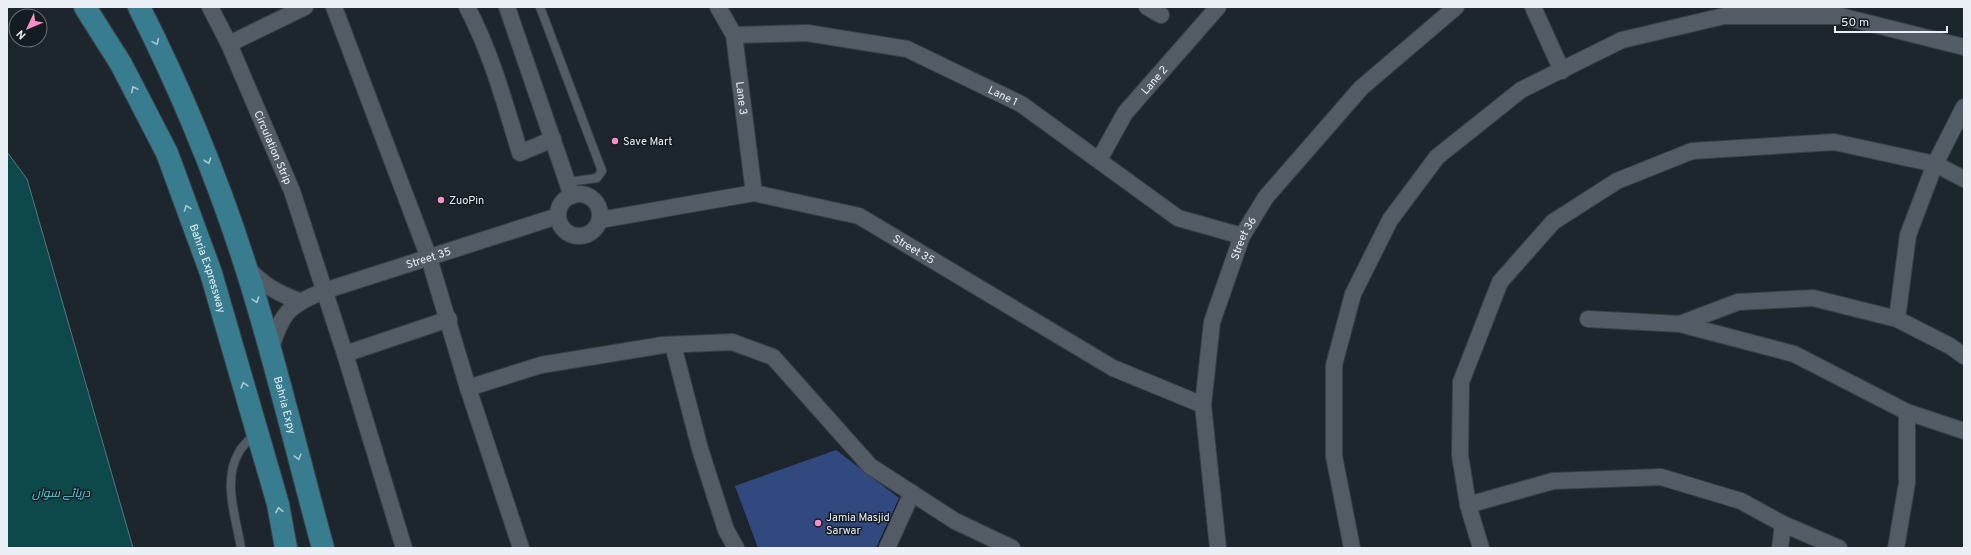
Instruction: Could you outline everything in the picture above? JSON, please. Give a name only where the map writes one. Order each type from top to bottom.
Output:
[{"type":"main road","name":"Bahria Expressway","points":[[85,7],[121,64],[167,153],[212,273],[278,504],[286,548]]},
{"type":"main road","points":[[100,7],[98,13],[102,25],[121,64]]},
{"type":"main road","points":[[140,12],[203,146],[244,263]]},
{"type":"main road","name":"Bahria Expy","points":[[244,263],[270,351],[323,548]]},
{"type":"street","name":"Circulation Strip","points":[[210,7],[230,44],[292,191],[345,354],[404,548]]},
{"type":"street","points":[[230,44],[305,7]]},
{"type":"street","points":[[334,7],[429,258],[449,319],[468,388],[520,548]]},
{"type":"street","points":[[467,7],[475,22],[505,104],[520,153],[553,139]]},
{"type":"street","points":[[507,7],[570,189],[592,199],[598,207],[600,220],[592,232],[580,236],[571,234],[563,229],[558,216],[562,203],[570,189]]},
{"type":"street","name":"Lane 3","points":[[718,7],[734,35],[754,193]]},
{"type":"street","points":[[1147,7],[1161,15]]},
{"type":"street","name":"Lane 2","points":[[1099,160],[1125,113],[1218,7]]},
{"type":"street","name":"Street 36","points":[[1218,548],[1203,405],[1212,322],[1242,236],[1266,197],[1361,88],[1456,7]]},
{"type":"street","points":[[1533,7],[1562,71]]},
{"type":"street","points":[[1352,548],[1334,456],[1334,365],[1353,294],[1390,220],[1436,158],[1521,90],[1622,40],[1724,16],[1840,16],[1964,47]]},
{"type":"street","name":"Lane 1","points":[[734,35],[807,33],[907,50],[1021,104],[1178,218],[1242,236]]},
{"type":"street","points":[[1897,319],[1908,235],[1935,164],[1964,108]]},
{"type":"street","points":[[1481,548],[1468,505],[1460,455],[1461,382],[1500,282],[1553,222],[1617,181],[1692,151],[1834,142],[1935,164],[1964,179]]},
{"type":"street","name":"Street 35","points":[[600,220],[754,193],[859,216],[1113,368],[1203,405]]},
{"type":"street","name":"Street 35","points":[[300,301],[558,216]]},
{"type":"street","points":[[244,263],[266,285],[285,297],[300,301],[279,324],[270,351]]},
{"type":"street","points":[[1680,324],[1738,302],[1813,298],[1897,319],[1950,346],[1964,356]]},
{"type":"street","points":[[345,354],[449,319]]},
{"type":"street","points":[[1588,319],[1680,324],[1794,354],[1907,412],[1964,431]]},
{"type":"street","points":[[468,388],[541,365],[673,345],[732,342],[773,357],[870,466],[954,521],[1012,548]]},
{"type":"street","points":[[673,345],[700,449],[726,530],[736,548]]},
{"type":"street","points":[[1896,548],[1907,483],[1907,412]]},
{"type":"street","points":[[1468,505],[1553,481],[1661,477],[1741,501],[1783,524],[1839,548]]},
{"type":"street","points":[[887,548],[912,493]]},
{"type":"street","points":[[1780,548],[1783,524]]},
{"type":"lane","points":[[540,7],[602,171],[597,178],[570,189]]},
{"type":"lane","points":[[241,548],[231,491],[231,470],[239,451],[257,432]]},
{"type":"water","name":"دریائے سواں","points":[[7,152],[27,179],[133,548],[7,548]]},
{"type":"building","name":"Jamia Masjid Sarwar","points":[[836,450],[899,498],[876,548],[758,548],[735,486]]},
{"type":"place","name":"Save Mart","points":[[615,141]]},
{"type":"place","name":"ZuoPin","points":[[441,200]]},
{"type":"place","name":"Jamia Masjid Sarwar","points":[[818,523]]}]
